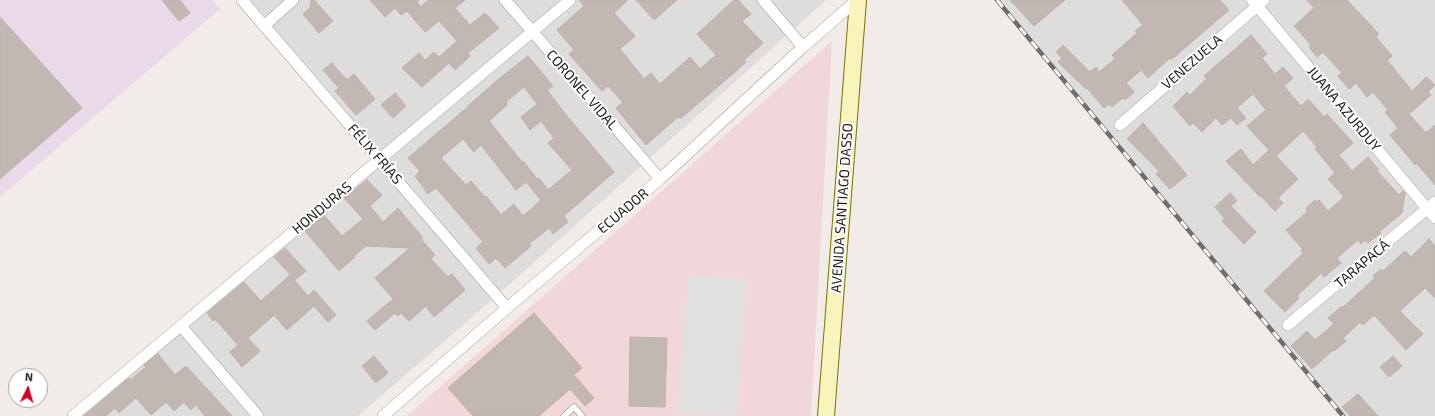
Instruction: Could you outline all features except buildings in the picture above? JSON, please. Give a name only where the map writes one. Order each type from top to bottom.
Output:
[{"type":"main road","name":"AVENIDA SANTIAGO DASSO","points":[[826,416],[858,0]]},
{"type":"street","name":"FÉLIX FRÍAS","points":[[242,0],[508,308]]},
{"type":"street","points":[[264,26],[293,0]]},
{"type":"street","name":"CORONEL VIDAL","points":[[505,0],[660,179]]},
{"type":"street","name":"HONDURAS","points":[[73,416],[570,0]]},
{"type":"street","points":[[763,0],[803,47]]},
{"type":"street","name":"ECUADOR","points":[[384,416],[660,179],[803,47],[858,0]]},
{"type":"street","name":"VENEZUELA","points":[[1120,125],[1258,2]]},
{"type":"street","name":"JUANA AZURDUY","points":[[1258,2],[1431,206],[1435,218]]},
{"type":"street","name":"TARAPACÁ","points":[[1288,325],[1431,206]]},
{"type":"street","points":[[180,326],[258,416]]},
{"type":"lane","points":[[564,416],[574,407],[582,416]]},
{"type":"shaded area","points":[[0,0],[213,0],[220,9],[0,197]]},
{"type":"shaded area","points":[[250,0],[826,0],[501,292]]},
{"type":"shaded area","points":[[1001,0],[1435,0],[1435,416],[1346,416]]},
{"type":"shaded area","points":[[832,41],[811,416],[407,416]]},
{"type":"shaded area","points":[[372,159],[494,298],[358,416],[76,416]]},
{"type":"shaded area","points":[[689,275],[747,280],[736,416],[677,413]]},
{"type":"railway","points":[[997,0],[1343,416]]}]
